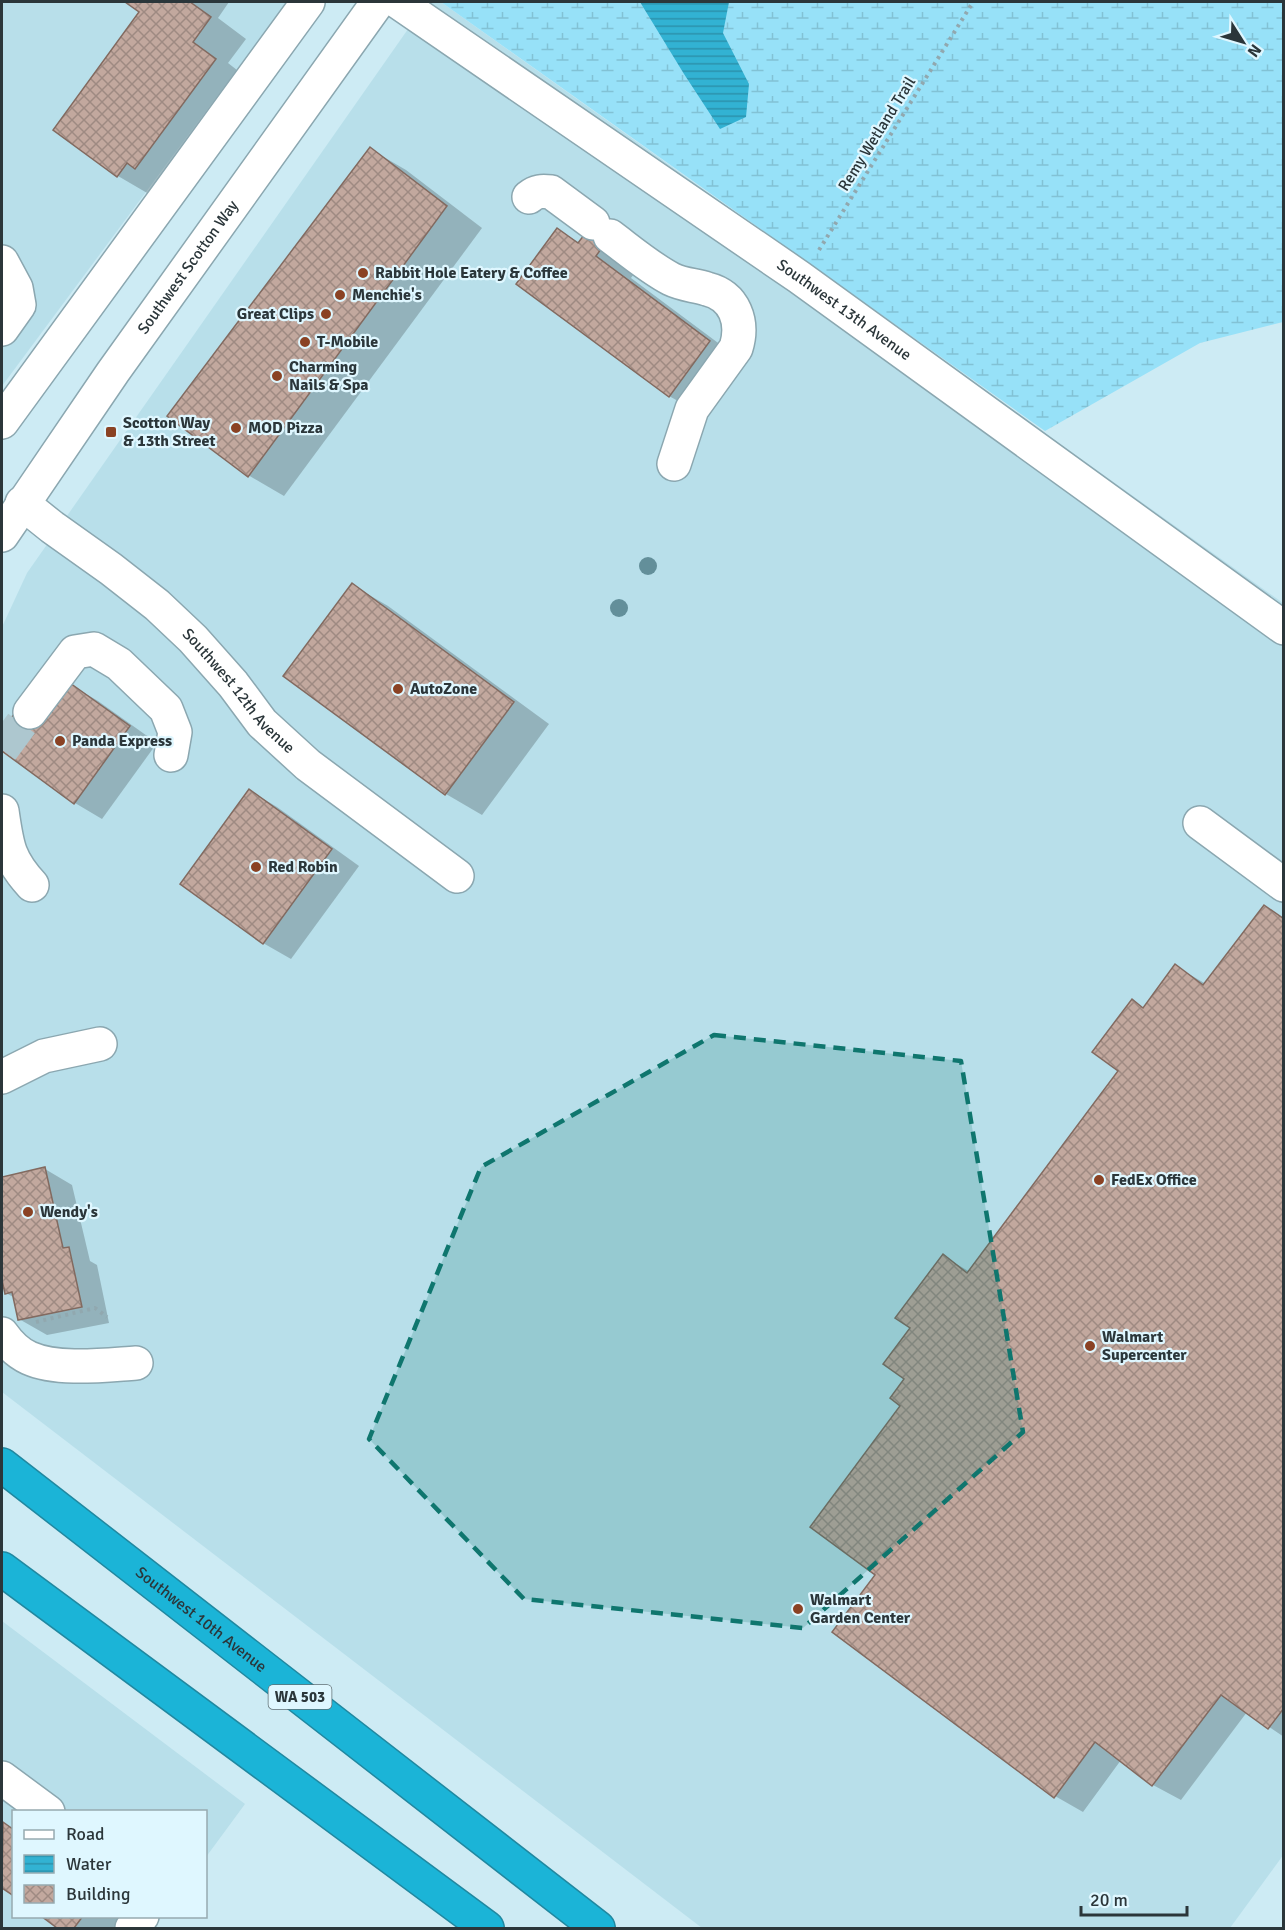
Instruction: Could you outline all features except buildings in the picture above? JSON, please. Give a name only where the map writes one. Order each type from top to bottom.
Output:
[{"type":"highway","name":"Southwest 10th Avenue","points":[[2,1465],[598,1929]]},
{"type":"highway","points":[[2,1569],[487,1929]]},
{"type":"street","points":[[2,422],[308,2]]},
{"type":"street","name":"Southwest Scotton Way","points":[[2,535],[120,362],[378,2]]},
{"type":"street","name":"Southwest 13th Avenue","points":[[398,2],[799,277],[1284,628]]},
{"type":"street","points":[[530,197],[543,191],[551,192],[668,278],[719,293],[737,314],[740,336],[736,348],[692,409],[674,464]]},
{"type":"street","points":[[2,262],[16,288],[19,305],[2,329]]},
{"type":"street","name":"Southwest 12th Avenue","points":[[22,503],[157,605],[209,657],[233,684],[262,723],[308,765],[457,876]]},
{"type":"street","points":[[30,712],[75,652],[94,650],[119,664],[166,709],[175,732],[171,755]]},
{"type":"street","points":[[2,811],[7,848],[17,869],[32,885]]},
{"type":"street","points":[[1200,823],[1284,885]]},
{"type":"street","points":[[2,1077],[44,1056],[99,1044]]},
{"type":"street","points":[[16,1328],[11,1346],[27,1358],[47,1364],[136,1363]]},
{"type":"street","points":[[2,1778],[45,1810]]},
{"type":"path","name":"Remy Wetland Trail","points":[[799,277],[824,242],[973,2]]},
{"type":"path","points":[[16,1328],[95,1308],[107,1317]]},
{"type":"highlighted area","points":[[714,1035],[961,1061],[1023,1432],[803,1628],[524,1599],[369,1439],[481,1167]]},
{"type":"shaded area","points":[[2,2],[287,2],[2,386]]},
{"type":"shaded area","points":[[427,2],[441,2],[1283,603],[1284,1854],[1230,1928],[702,1928],[2,1392],[2,627],[27,573]]},
{"type":"shaded area","points":[[2,1621],[245,1804],[207,1856],[207,1810],[12,1810],[12,1918],[160,1918],[152,1928],[2,1928]]},
{"type":"green space","points":[[441,2],[1283,2],[1283,322],[1200,343],[1045,431]]},
{"type":"water","points":[[640,2],[729,2],[723,33],[749,84],[746,117],[720,129]]},
{"type":"tunnel","points":[[2,750],[30,712]]},
{"type":"place","name":"Rabbit Hole Eatery & Coffee","points":[[363,273]]},
{"type":"place","name":"Menchie's","points":[[340,295]]},
{"type":"place","name":"Great Clips","points":[[326,314]]},
{"type":"place","name":"T-Mobile","points":[[305,342]]},
{"type":"place","name":"Charming Nails & Spa","points":[[277,376]]},
{"type":"place","name":"MOD Pizza","points":[[236,428]]},
{"type":"place","name":"Scotton Way & 13th Street","points":[[111,432]]},
{"type":"place","name":"AutoZone","points":[[398,689]]},
{"type":"place","name":"Panda Express","points":[[60,741]]},
{"type":"place","name":"Red Robin","points":[[256,867]]},
{"type":"place","name":"FedEx Office","points":[[1099,1180]]},
{"type":"place","name":"Wendy's","points":[[28,1212]]},
{"type":"place","name":"Walmart Supercenter","points":[[1090,1346]]},
{"type":"place","name":"Walmart Garden Center","points":[[798,1609]]}]
